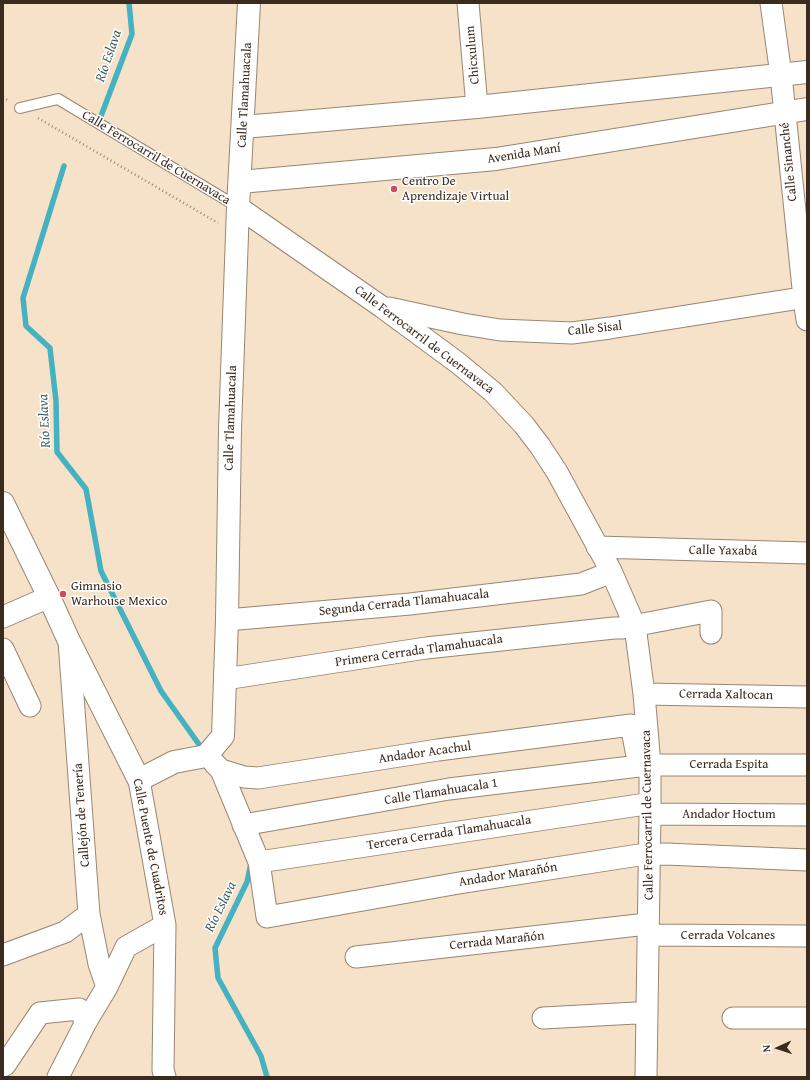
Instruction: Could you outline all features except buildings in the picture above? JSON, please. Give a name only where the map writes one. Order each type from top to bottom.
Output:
[{"type":"street","name":"Calle Tlamahuacala","points":[[214,763],[223,736],[227,620],[230,421],[238,207],[249,3]]},
{"type":"street","name":"Chicxulum","points":[[468,3],[477,107]]},
{"type":"street","name":"Calle Sinanché","points":[[771,3],[781,75],[807,320]]},
{"type":"street","points":[[243,127],[477,107],[807,72]]},
{"type":"street","name":"Avenida Maní","points":[[240,182],[496,159],[807,109]]},
{"type":"street","name":"Calle Ferrocarril de Cuernavaca","points":[[238,207],[382,307],[458,363],[493,392],[524,425],[557,472],[611,571],[635,626],[644,694],[645,810],[643,930],[646,1077]]},
{"type":"street","name":"Calle Sisal","points":[[382,307],[500,330],[572,333],[805,298]]},
{"type":"street","name":"Calle Puente de Cuadritos","points":[[3,503],[69,641],[139,780],[165,925],[163,1070],[165,1077]]},
{"type":"street","name":"Calle Yaxabá","points":[[597,547],[807,553]]},
{"type":"street","name":"Segunda Cerrada Tlamahuacala","points":[[227,620],[410,604],[581,584],[611,571]]},
{"type":"street","points":[[3,617],[49,597]]},
{"type":"street","name":"Primera Cerrada Tlamahuacala","points":[[225,679],[426,648],[622,628],[710,611],[711,633]]},
{"type":"street","name":"Callejón de Tenería","points":[[69,641],[89,914],[99,964],[107,987]]},
{"type":"street","points":[[3,649],[30,706]]},
{"type":"street","name":"Cerrada Xaltocan","points":[[644,694],[807,697]]},
{"type":"street","name":"Calle Ferrocarril de Cuernavaca","points":[[631,726],[645,765]]},
{"type":"street","name":"Andador Acachul","points":[[214,763],[244,777],[258,778],[438,750],[631,726]]},
{"type":"street","points":[[139,780],[174,762],[214,763],[259,862]]},
{"type":"street","name":"Cerrada Espita","points":[[645,765],[807,765]]},
{"type":"street","name":"Calle Tlamahuacala 1","points":[[243,825],[449,789],[645,765]]},
{"type":"street","name":"Andador Hoctum","points":[[645,810],[807,815]]},
{"type":"street","name":"Tercera Cerrada Tlamahuacala","points":[[259,862],[645,810]]},
{"type":"street","name":"Andador Marañón","points":[[259,862],[267,917],[459,883],[644,855],[666,854],[807,860]]},
{"type":"street","points":[[3,954],[65,932],[89,914]]},
{"type":"street","points":[[58,1077],[86,1022],[107,987],[126,948],[165,925]]},
{"type":"street","name":"Calle Ferrocarril de Cuernavaca","points":[[635,1077],[636,1013],[643,930]]},
{"type":"street","name":"Cerrada Volcanes","points":[[643,930],[807,936]]},
{"type":"street","name":"Cerrada Marañón","points":[[356,958],[643,930]]},
{"type":"street","points":[[3,1066],[40,1013],[79,1008],[86,1022]]},
{"type":"street","points":[[543,1018],[636,1013]]},
{"type":"street","points":[[732,1018],[807,1018]]},
{"type":"lane","name":"Calle Ferrocarril de Cuernavaca","points":[[20,108],[58,100],[238,207]]},
{"type":"path","points":[[3,97],[222,225]]},
{"type":"waterway","name":"Río Eslava","points":[[101,116],[132,34],[129,3]]},
{"type":"waterway","name":"Río Eslava","points":[[64,166],[23,298],[26,326],[50,348],[56,401],[57,452],[86,489],[101,571],[161,691],[203,750]]},
{"type":"waterway","name":"Río Eslava","points":[[251,863],[247,882],[215,948],[218,978],[261,1056],[267,1077]]},
{"type":"place","name":"Centro De Aprendizaje Virtual","points":[[394,189]]},
{"type":"place","name":"Gimnasio Warhouse Mexico","points":[[63,594]]}]
